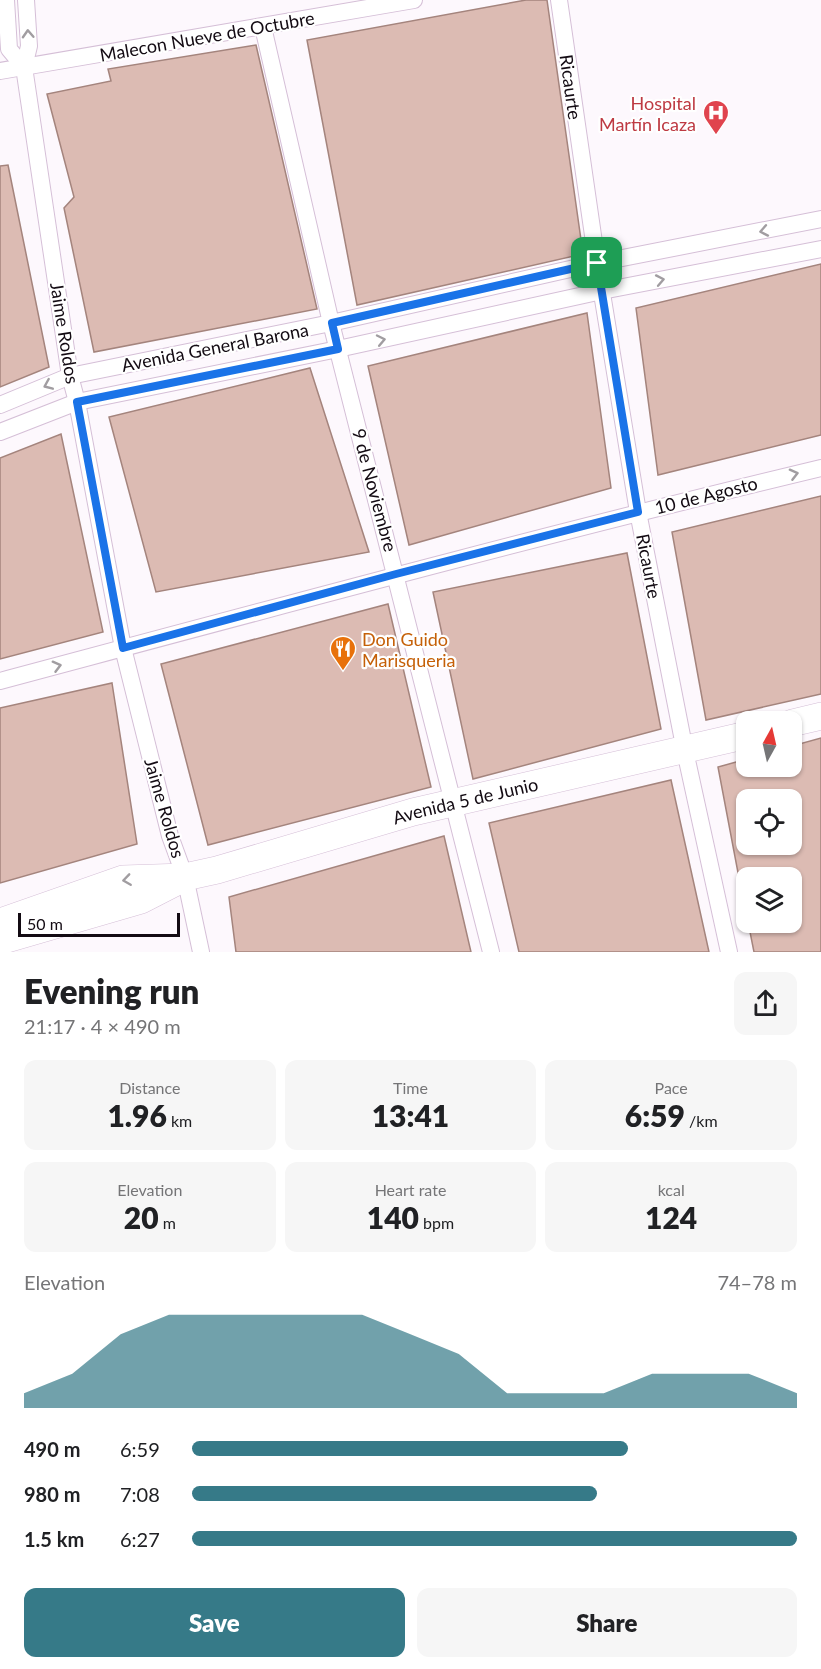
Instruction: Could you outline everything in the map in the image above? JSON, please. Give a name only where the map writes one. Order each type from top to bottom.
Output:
[{"type":"main road","points":[[802,721],[821,716]]},
{"type":"main road","name":"Avenida 5 de Junio","points":[[0,922],[123,879],[185,877],[217,870],[454,802],[736,738]]},
{"type":"main road","name":"Avenida 5 de Junio","points":[[0,942],[141,900],[185,877]]},
{"type":"street","points":[[6,0],[9,49],[24,67]]},
{"type":"street","points":[[24,67],[28,46],[26,0]]},
{"type":"street","name":"Malecon Nueve de Octubre","points":[[0,71],[414,0]]},
{"type":"street","name":"Ricaurte","points":[[559,0],[597,263],[638,512],[729,952]]},
{"type":"street","name":"9 de Noviembre","points":[[263,27],[338,349],[491,952]]},
{"type":"street","name":"Jaime Roldos","points":[[24,67],[70,376],[77,402],[123,648],[170,836],[185,877],[201,952]]},
{"type":"street","name":"Avenida General Barona","points":[[0,405],[70,376],[332,323],[597,263],[821,219]]},
{"type":"street","name":"Avenida General Barona","points":[[0,432],[77,402],[338,349],[603,291],[821,249]]},
{"type":"street","name":"10 de Agosto","points":[[0,681],[396,574],[821,468]]},
{"type":"building","points":[[526,0],[547,0],[583,254],[357,305],[307,40]]},
{"type":"building","points":[[256,45],[317,309],[94,352],[64,208],[74,197],[47,94],[111,81],[108,69]]},
{"type":"building","points":[[8,165],[49,367],[0,387],[0,166]]},
{"type":"building","points":[[821,264],[821,435],[658,475],[636,308]]},
{"type":"building","points":[[587,313],[611,488],[409,545],[368,366]]},
{"type":"building","points":[[310,368],[369,552],[156,592],[109,417]]},
{"type":"building","points":[[61,434],[103,632],[0,659],[0,458]]},
{"type":"building","points":[[821,496],[821,694],[746,711],[736,711],[736,713],[706,720],[672,532]]},
{"type":"building","points":[[627,553],[661,729],[473,779],[433,592]]},
{"type":"building","points":[[388,604],[431,787],[208,845],[161,664]]},
{"type":"building","points":[[112,683],[137,844],[0,883],[0,708]]},
{"type":"building","points":[[821,738],[821,952],[754,952],[750,933],[802,933],[802,867],[737,867],[718,767],[736,762],[736,777],[802,777],[802,743]]},
{"type":"building","points":[[671,780],[709,952],[519,952],[489,823]]},
{"type":"building","points":[[444,836],[471,952],[236,952],[229,897]]},
{"type":"place","name":"Hospital Martín Icaza","points":[[716,136]]},
{"type":"place","name":"Don Guido Marisqueria","points":[[343,672]]},
{"type":"route","points":[[597,263],[638,512],[396,574],[123,648],[77,402],[338,349],[332,323],[597,263]]}]
